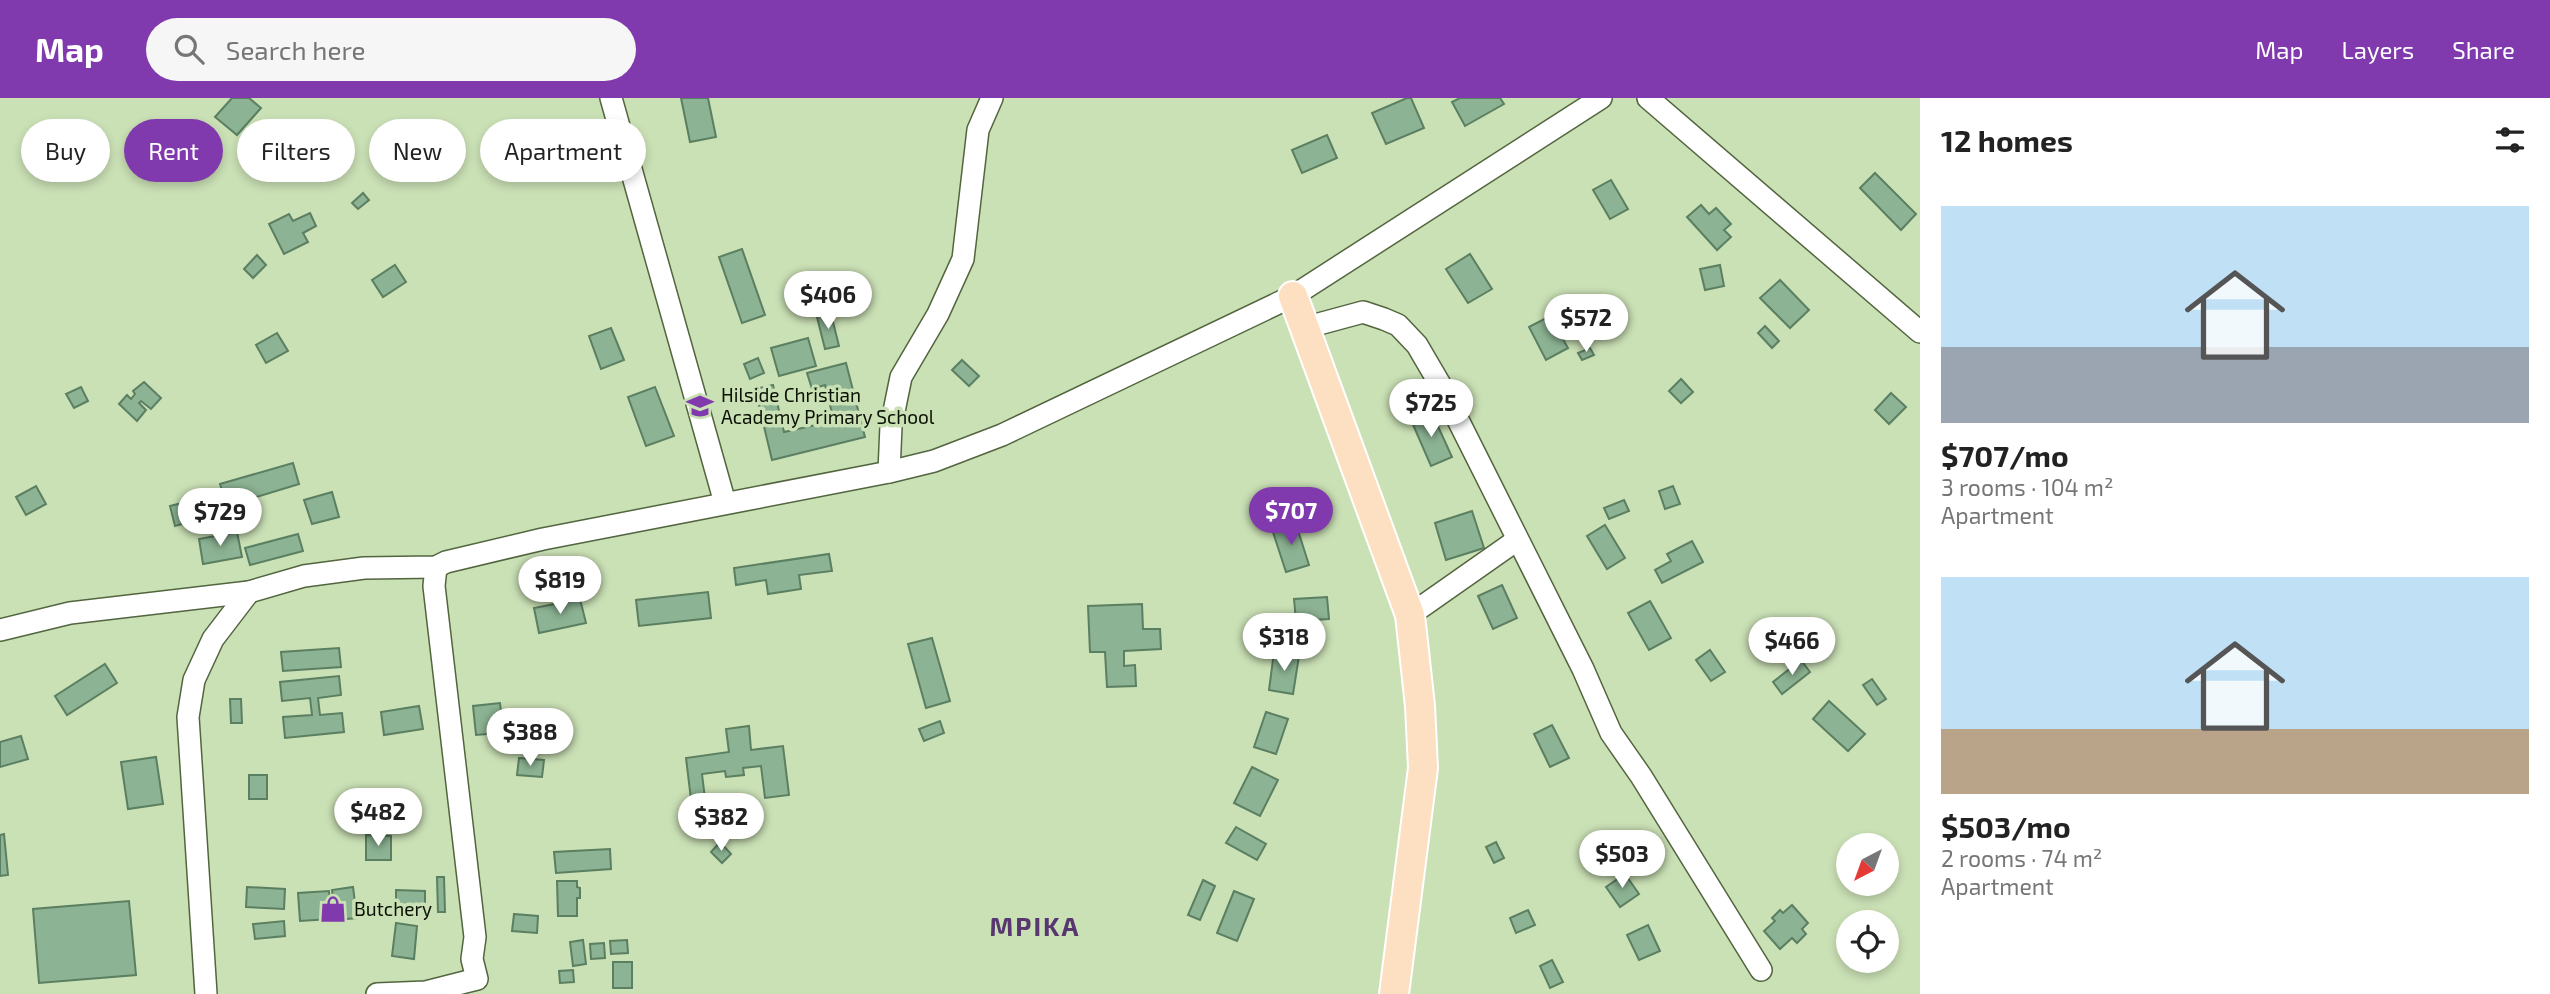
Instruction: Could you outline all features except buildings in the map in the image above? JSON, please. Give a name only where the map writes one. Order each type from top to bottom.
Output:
[{"type":"main road","points":[[1293,296],[1410,615],[1420,706],[1423,768],[1394,994]]},
{"type":"street","points":[[611,98],[725,503]]},
{"type":"street","points":[[889,472],[891,426],[901,377],[938,314],[963,259],[978,130],[992,98]]},
{"type":"street","points":[[0,630],[70,613],[248,592],[316,574],[364,568],[436,567],[446,562],[543,539],[934,461],[1002,435],[1293,296],[1601,98]]},
{"type":"street","points":[[1648,98],[1920,332]]},
{"type":"street","points":[[1304,328],[1363,312],[1398,325],[1417,345],[1441,386],[1583,669],[1611,733],[1641,776],[1761,970]]},
{"type":"street","points":[[1410,615],[1517,540]]},
{"type":"street","points":[[377,994],[481,987],[472,959],[474,924],[434,586],[436,567]]},
{"type":"street","points":[[206,994],[188,717],[194,680],[213,639],[248,592]]},
{"type":"place","name":"Hilside Christian Academy Primary School","points":[[700,406]]},
{"type":"place","name":"Butchery","points":[[333,909]]},
{"type":"district","name":"MPIKA","points":[[1035,927]]}]
